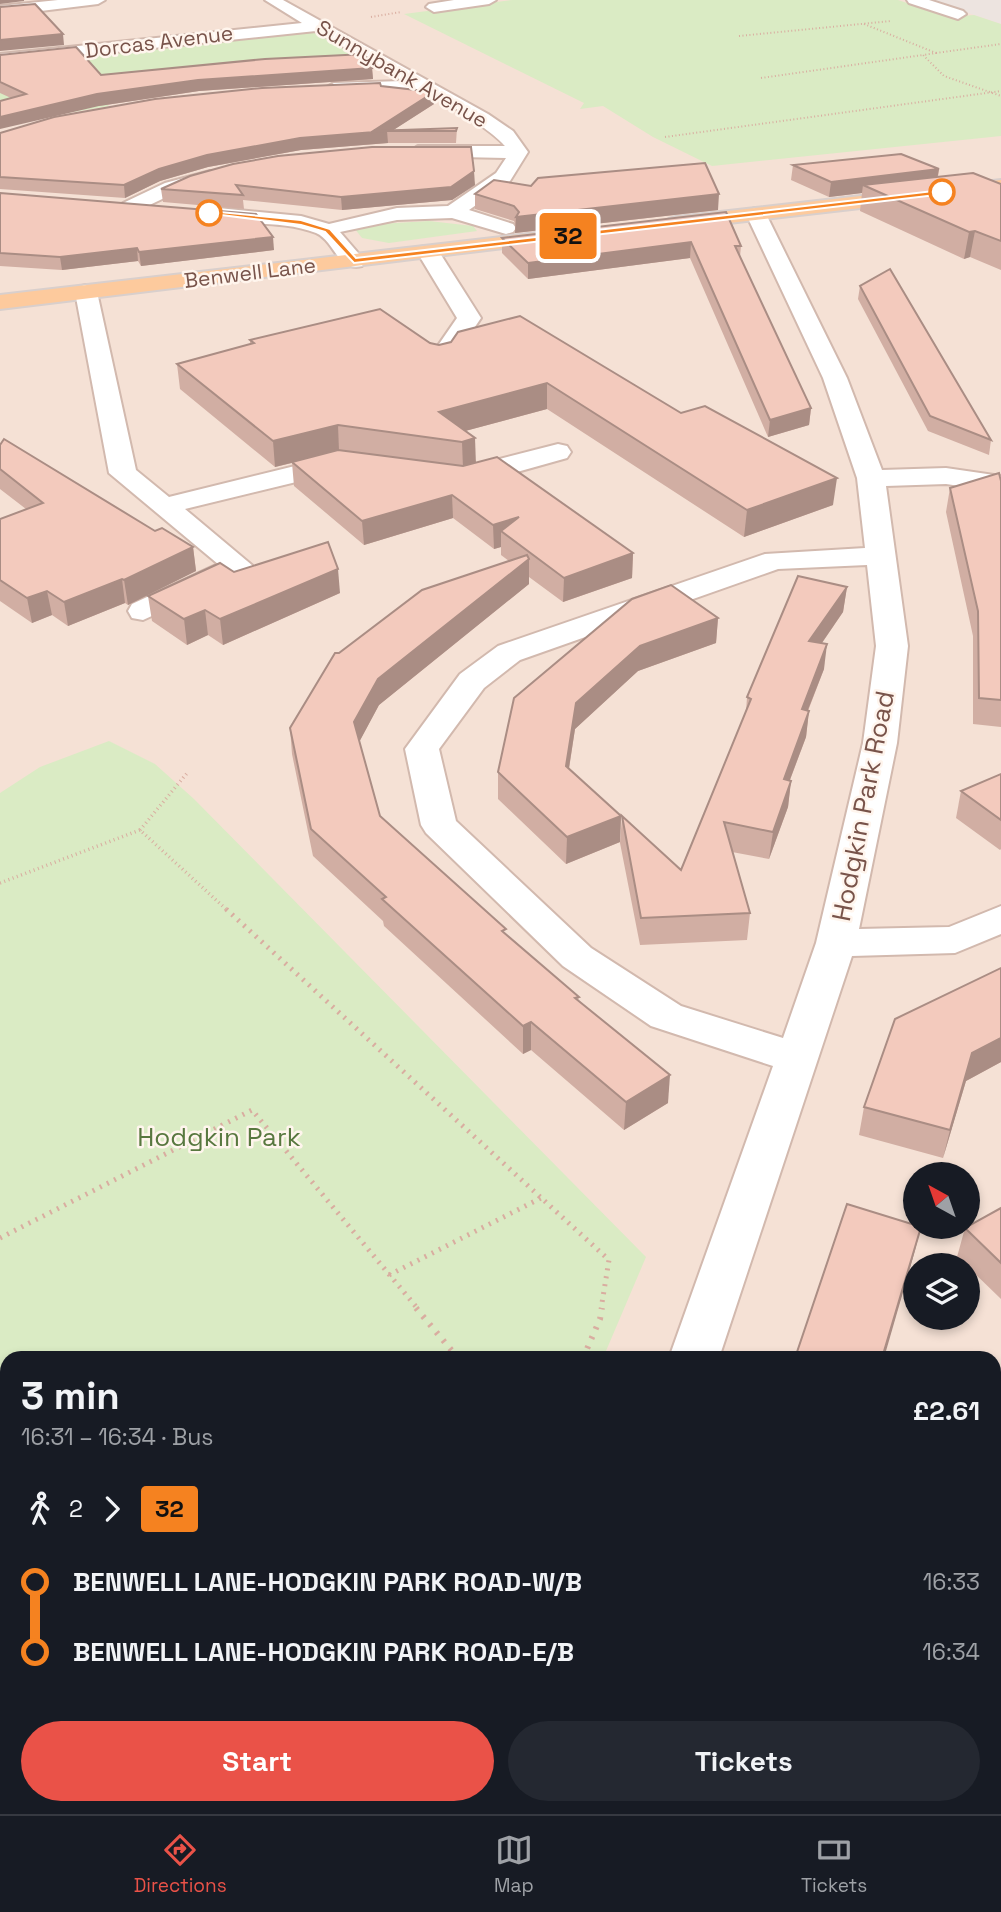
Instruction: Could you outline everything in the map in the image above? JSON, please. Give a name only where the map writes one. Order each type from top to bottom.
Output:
[{"type":"main road","points":[[660,225],[1001,186]]},
{"type":"main road","name":"Benwell Lane","points":[[0,302],[578,234]]},
{"type":"street","points":[[0,11],[98,0]]},
{"type":"street","name":"Sunnybank Avenue","points":[[272,0],[482,118],[506,135],[519,152]]},
{"type":"street","points":[[434,6],[489,0]]},
{"type":"street","points":[[915,0],[958,14]]},
{"type":"street","name":"Dorcas Avenue","points":[[0,59],[319,26]]},
{"type":"street","points":[[322,89],[423,85]]},
{"type":"street","points":[[397,152],[519,152]]},
{"type":"street","points":[[453,212],[503,177],[519,152]]},
{"type":"street","points":[[130,207],[172,187],[232,171]]},
{"type":"street","points":[[104,205],[301,222],[327,230],[354,261]]},
{"type":"street","points":[[338,226],[397,214],[453,212],[506,228]]},
{"type":"street","name":"Hodgkin Park Road","points":[[696,1351],[836,943],[880,743],[892,646],[871,478],[835,379],[756,214]]},
{"type":"street","points":[[428,252],[469,318],[440,360]]},
{"type":"street","points":[[86,292],[123,473],[238,566],[143,611]]},
{"type":"street","points":[[439,475],[464,479],[558,452]]},
{"type":"street","points":[[165,506],[339,462],[364,465]]},
{"type":"street","points":[[871,478],[946,476],[1001,484]]},
{"type":"street","points":[[797,1058],[666,1016],[577,957],[439,825],[422,749],[472,681],[509,653],[775,560],[881,556]]},
{"type":"street","points":[[836,943],[955,940],[1001,919]]},
{"type":"path","points":[[319,26],[434,6]]},
{"type":"path","points":[[739,36],[958,14]]},
{"type":"path","points":[[861,23],[936,53]]},
{"type":"path","points":[[761,78],[1001,44]]},
{"type":"path","points":[[923,55],[944,76],[1001,96]]},
{"type":"path","points":[[665,137],[1001,91]]},
{"type":"path","points":[[0,883],[140,830],[188,772]]},
{"type":"path","points":[[140,830],[609,1260],[600,1319],[586,1351]]},
{"type":"path","points":[[0,1238],[252,1110],[452,1351]]},
{"type":"path","points":[[389,1275],[541,1198]]},
{"type":"shaded area","points":[[0,0],[1001,0],[1001,1351],[0,1351]]},
{"type":"shaded area","points":[[928,0],[1001,0],[1001,24],[974,15]]},
{"type":"green space","points":[[512,0],[898,0],[949,17],[974,15],[1001,24],[1001,136],[712,166],[653,137],[603,106],[580,109],[584,103],[404,14]]},
{"type":"green space","points":[[318,27],[366,60],[83,88],[109,106],[67,113],[0,104],[0,60]]},
{"type":"green space","points":[[429,221],[473,226],[477,231],[389,243],[362,238],[355,229],[379,224]]},
{"type":"green space","name":"Hodgkin Park","points":[[109,741],[155,764],[194,799],[646,1257],[606,1351],[0,1351],[0,793],[40,767]]},
{"type":"building","points":[[35,4],[63,34],[0,40],[0,7]]},
{"type":"building","points":[[76,47],[101,75],[265,59],[365,54],[372,68],[198,80],[97,94],[0,117],[0,101],[26,94],[0,82],[0,55]]},
{"type":"building","points":[[380,83],[381,86],[434,92],[373,131],[457,128],[456,131],[387,131],[300,138],[207,155],[159,169],[124,185],[0,177],[0,133],[54,117],[155,99],[262,88]]},
{"type":"building","points":[[372,147],[471,147],[474,171],[451,187],[341,197],[236,185],[243,195],[161,189],[190,176],[233,164],[278,156]]},
{"type":"building","points":[[901,154],[939,169],[831,182],[793,165]]},
{"type":"building","points":[[705,163],[719,194],[516,217],[519,212],[514,206],[475,194],[494,180],[531,186],[538,178]]},
{"type":"building","points":[[973,173],[1001,184],[1001,241],[975,231],[969,232],[863,185]]},
{"type":"building","points":[[0,193],[256,214],[273,237],[139,252],[137,248],[60,257],[0,253]]},
{"type":"building","points":[[726,212],[741,246],[735,246],[811,408],[770,420],[691,242],[528,263],[502,238]]},
{"type":"building","points":[[890,269],[991,440],[930,416],[860,286]]},
{"type":"building","points":[[380,309],[430,343],[439,345],[451,342],[458,332],[520,316],[681,413],[705,406],[837,478],[747,510],[547,383],[439,412],[475,438],[462,442],[338,425],[273,441],[177,364],[254,343],[250,340]]},
{"type":"building","points":[[4,439],[155,531],[162,528],[193,547],[124,580],[64,602],[47,591],[27,598],[0,580],[0,519],[43,503],[0,469],[0,445]]},
{"type":"building","points":[[338,450],[463,466],[497,457],[633,553],[564,578],[501,531],[519,517],[493,525],[452,495],[362,521],[292,462]]},
{"type":"building","points":[[999,473],[1001,700],[979,698],[978,611],[950,488]]},
{"type":"building","points":[[328,542],[338,569],[220,619],[205,610],[184,619],[148,596],[220,563],[234,572]]},
{"type":"building","points":[[527,555],[529,559],[378,679],[354,722],[380,816],[506,929],[502,931],[579,997],[575,998],[670,1075],[626,1102],[531,1022],[523,1026],[382,899],[386,897],[311,829],[290,728],[335,653],[339,653],[422,590]]},
{"type":"building","points":[[798,576],[847,587],[809,641],[827,644],[802,709],[809,711],[784,779],[791,781],[773,832],[724,822],[750,913],[641,918],[622,816],[681,870],[751,699],[747,697]]},
{"type":"building","points":[[671,585],[718,618],[640,646],[576,703],[566,766],[621,816],[567,837],[498,772],[514,698],[632,599]]},
{"type":"building","points":[[1001,774],[1001,820],[961,791]]},
{"type":"building","points":[[1001,968],[1001,1038],[972,1053],[950,1130],[864,1107],[895,1019]]},
{"type":"building","points":[[847,1204],[903,1221],[903,1239],[917,1239],[913,1253],[903,1253],[903,1287],[884,1351],[797,1351]]},
{"type":"building","points":[[1001,1208],[1001,1263],[976,1239],[980,1239],[980,1220]]},
{"type":"bus line","name":"32","points":[[209,213],[301,222],[327,230],[354,261],[942,192]]}]
